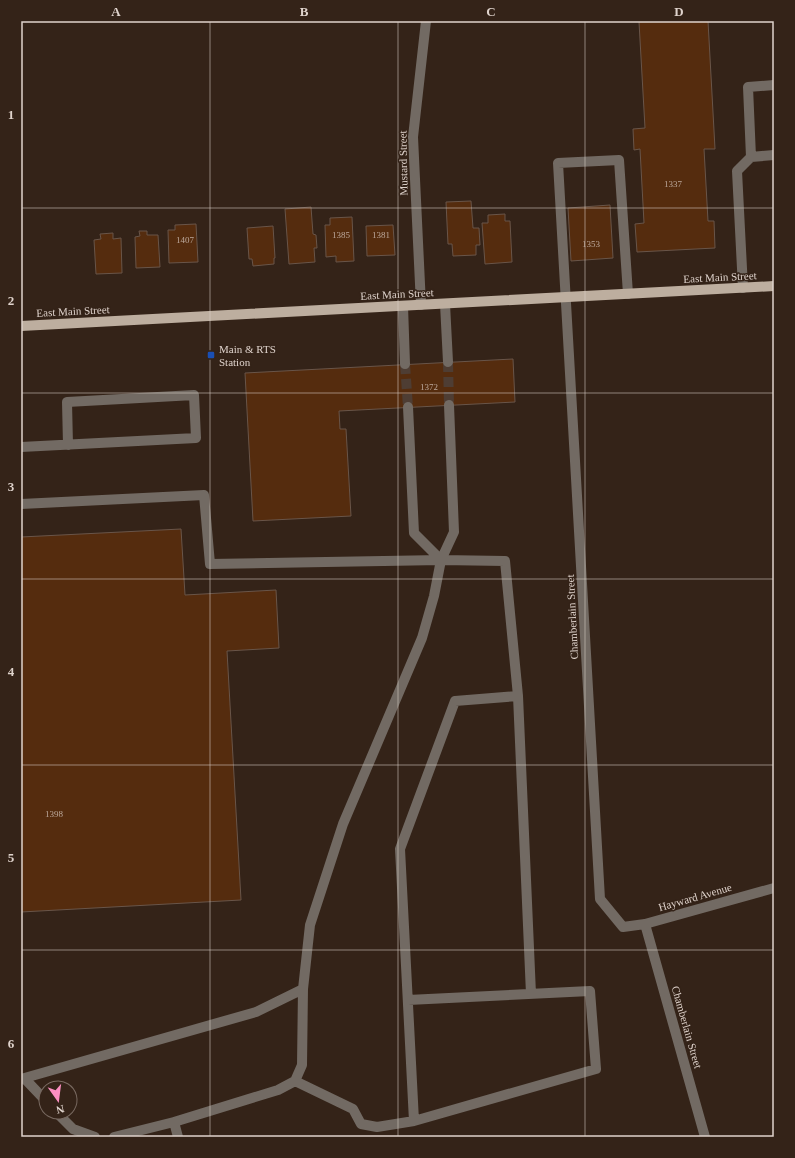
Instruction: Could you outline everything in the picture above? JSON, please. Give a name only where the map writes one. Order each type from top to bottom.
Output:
[{"type":"main road","name":"East Main Street","points":[[21,326],[774,286]]},
{"type":"street","name":"Mustard Street","points":[[421,305],[412,138],[426,21]]},
{"type":"street","points":[[751,157],[748,87],[774,85]]},
{"type":"street","points":[[743,288],[737,171],[751,157],[774,156]]},
{"type":"street","name":"Chamberlain Street","points":[[622,927],[600,899],[558,163],[619,160],[628,294]]},
{"type":"street","points":[[445,304],[448,362]]},
{"type":"street","points":[[403,306],[405,364]]},
{"type":"street","points":[[21,447],[196,438],[194,395],[66,402],[68,444]]},
{"type":"street","points":[[114,1137],[174,1122],[278,1090],[295,1081],[302,1065],[303,989],[310,925],[343,824],[422,638],[434,596],[441,560],[454,532],[449,405]]},
{"type":"street","points":[[408,407],[414,533],[441,560]]},
{"type":"street","points":[[21,504],[204,495],[210,564],[441,560],[505,561],[518,696],[531,994]]},
{"type":"street","points":[[414,1120],[400,849],[455,701],[518,696]]},
{"type":"street","name":"Hayward Avenue","points":[[622,927],[645,924],[774,888]]},
{"type":"street","name":"Chamberlain Street","points":[[645,924],[705,1137]]},
{"type":"street","points":[[23,1079],[256,1012],[303,989]]},
{"type":"street","points":[[295,1081],[353,1108],[361,1124],[377,1127],[414,1120],[596,1069],[590,991],[408,1000]]},
{"type":"street","points":[[23,1079],[38,1093]]},
{"type":"street","points":[[64,1120],[73,1130],[95,1137]]},
{"type":"street","points":[[174,1122],[178,1137]]},
{"type":"building","points":[[708,21],[715,149],[704,149],[708,221],[714,221],[715,248],[637,252],[635,224],[644,223],[640,149],[634,150],[633,129],[645,128],[639,22]]},
{"type":"building","points":[[471,201],[473,228],[479,228],[480,245],[476,245],[476,255],[453,256],[452,244],[448,244],[446,202]]},
{"type":"building","points":[[610,205],[613,258],[571,261],[568,208]]},
{"type":"building","points":[[311,207],[313,234],[316,235],[317,248],[314,248],[315,262],[289,264],[285,209]]},
{"type":"building","points":[[505,214],[505,221],[510,221],[512,262],[485,264],[482,223],[488,223],[488,215]]},
{"type":"building","points":[[352,217],[354,261],[336,262],[336,256],[326,257],[325,225],[330,225],[330,218]]},
{"type":"building","points":[[196,224],[198,262],[169,263],[168,230],[175,230],[175,225]]},
{"type":"building","points":[[393,225],[395,255],[367,256],[366,226]]},
{"type":"building","points":[[273,226],[274,264],[253,266],[252,259],[249,259],[247,228]]},
{"type":"building","points":[[139,231],[147,231],[147,235],[158,235],[160,267],[136,268],[135,237],[140,236]]},
{"type":"building","points":[[113,233],[113,239],[121,238],[122,273],[96,274],[94,240],[101,239],[100,234]]},
{"type":"building","points":[[513,359],[515,402],[339,411],[340,429],[346,429],[351,516],[253,521],[245,373]]},
{"type":"building","points":[[181,529],[185,595],[276,590],[279,648],[227,651],[241,900],[21,912],[21,537]]},
{"type":"tunnel","points":[[448,362],[449,405]]},
{"type":"tunnel","points":[[405,364],[408,407]]},
{"type":"place","name":"Main & RTS Station","points":[[211,355]]}]
